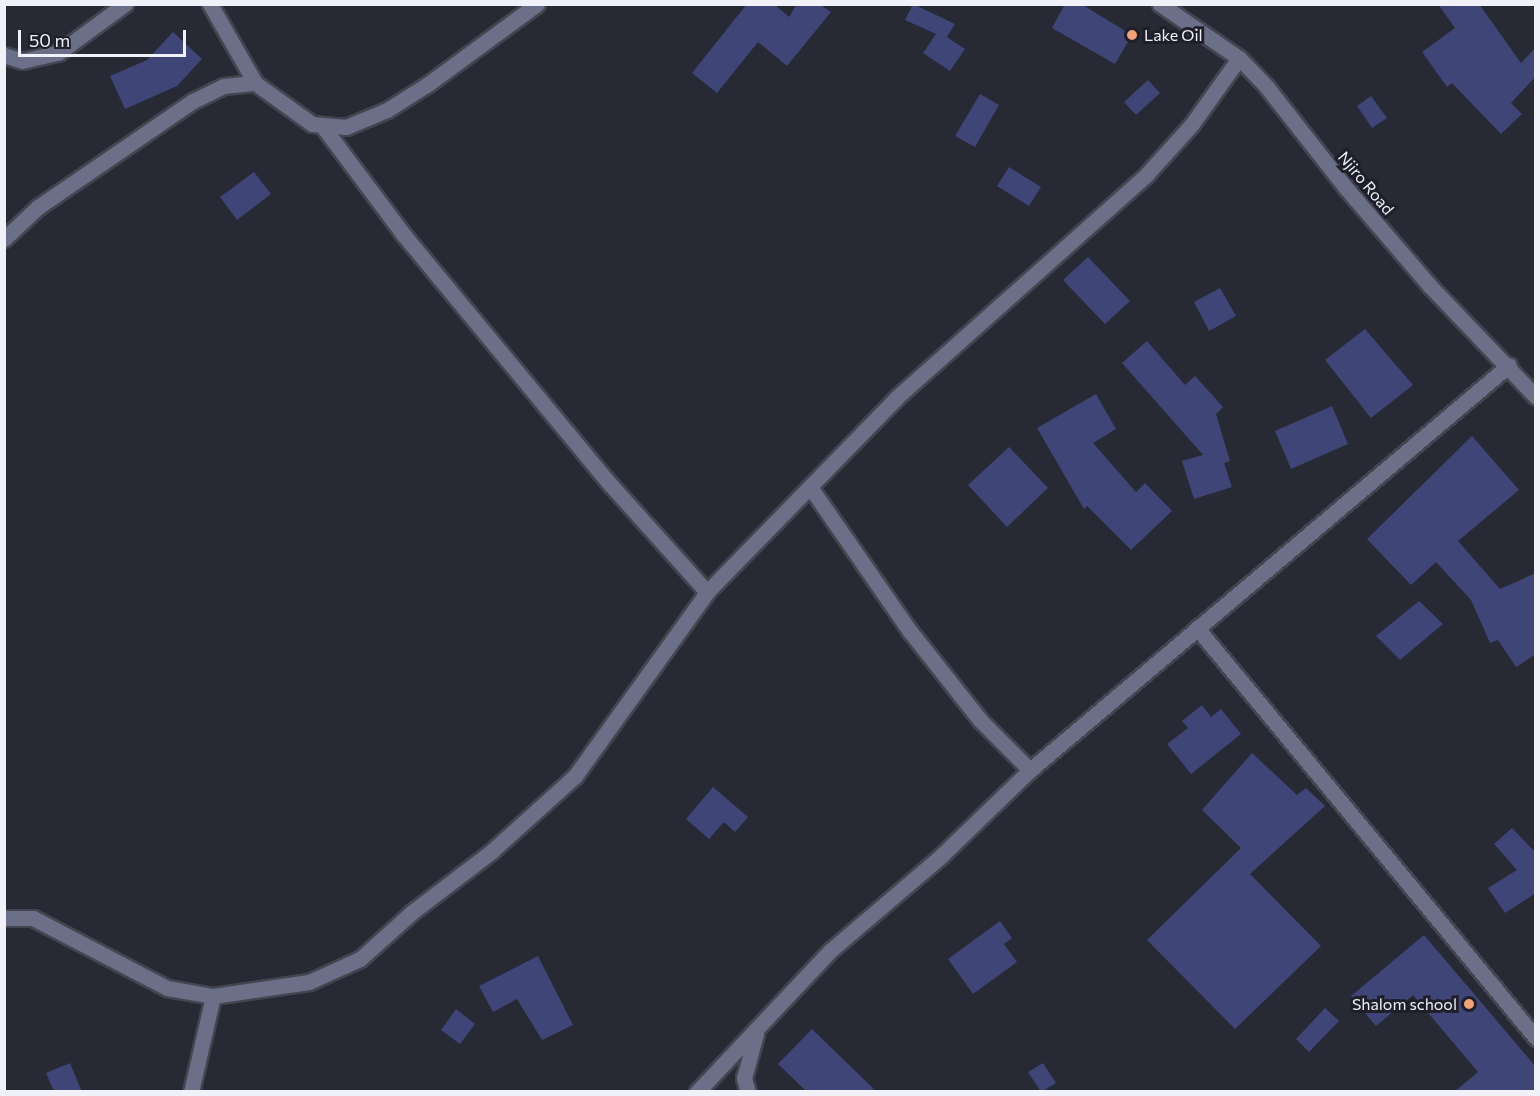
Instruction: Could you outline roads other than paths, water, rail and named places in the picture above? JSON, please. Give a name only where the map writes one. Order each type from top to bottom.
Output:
[{"type":"street","points":[[5,58],[38,60],[58,53],[125,4]]},
{"type":"street","points":[[210,4],[255,83],[293,112],[324,128],[403,234],[610,484],[707,592]]},
{"type":"street","points":[[324,128],[346,127],[387,110],[537,4]]},
{"type":"street","name":"Njiro Road","points":[[1160,4],[1239,58],[1266,86],[1346,189],[1430,286],[1509,365],[1536,397]]},
{"type":"street","points":[[4,918],[33,918],[167,988],[213,996],[309,982],[360,959],[411,913],[492,851],[545,805],[597,751],[707,592],[896,398],[1147,174],[1192,124],[1239,58]]},
{"type":"street","points":[[4,239],[38,207],[193,101],[224,86],[255,83]]},
{"type":"street","points":[[697,1092],[831,950],[941,856],[1030,770],[1509,365]]},
{"type":"street","points":[[810,487],[909,630],[980,720],[1030,770]]},
{"type":"street","points":[[1197,628],[1536,1038]]},
{"type":"street","points":[[191,1092],[213,996]]},
{"type":"street","points":[[748,1092],[744,1078],[757,1031]]},
{"type":"place","name":"Lake Oil","points":[[1132,35]]},
{"type":"place","name":"Shalom school","points":[[1469,1004]]}]
